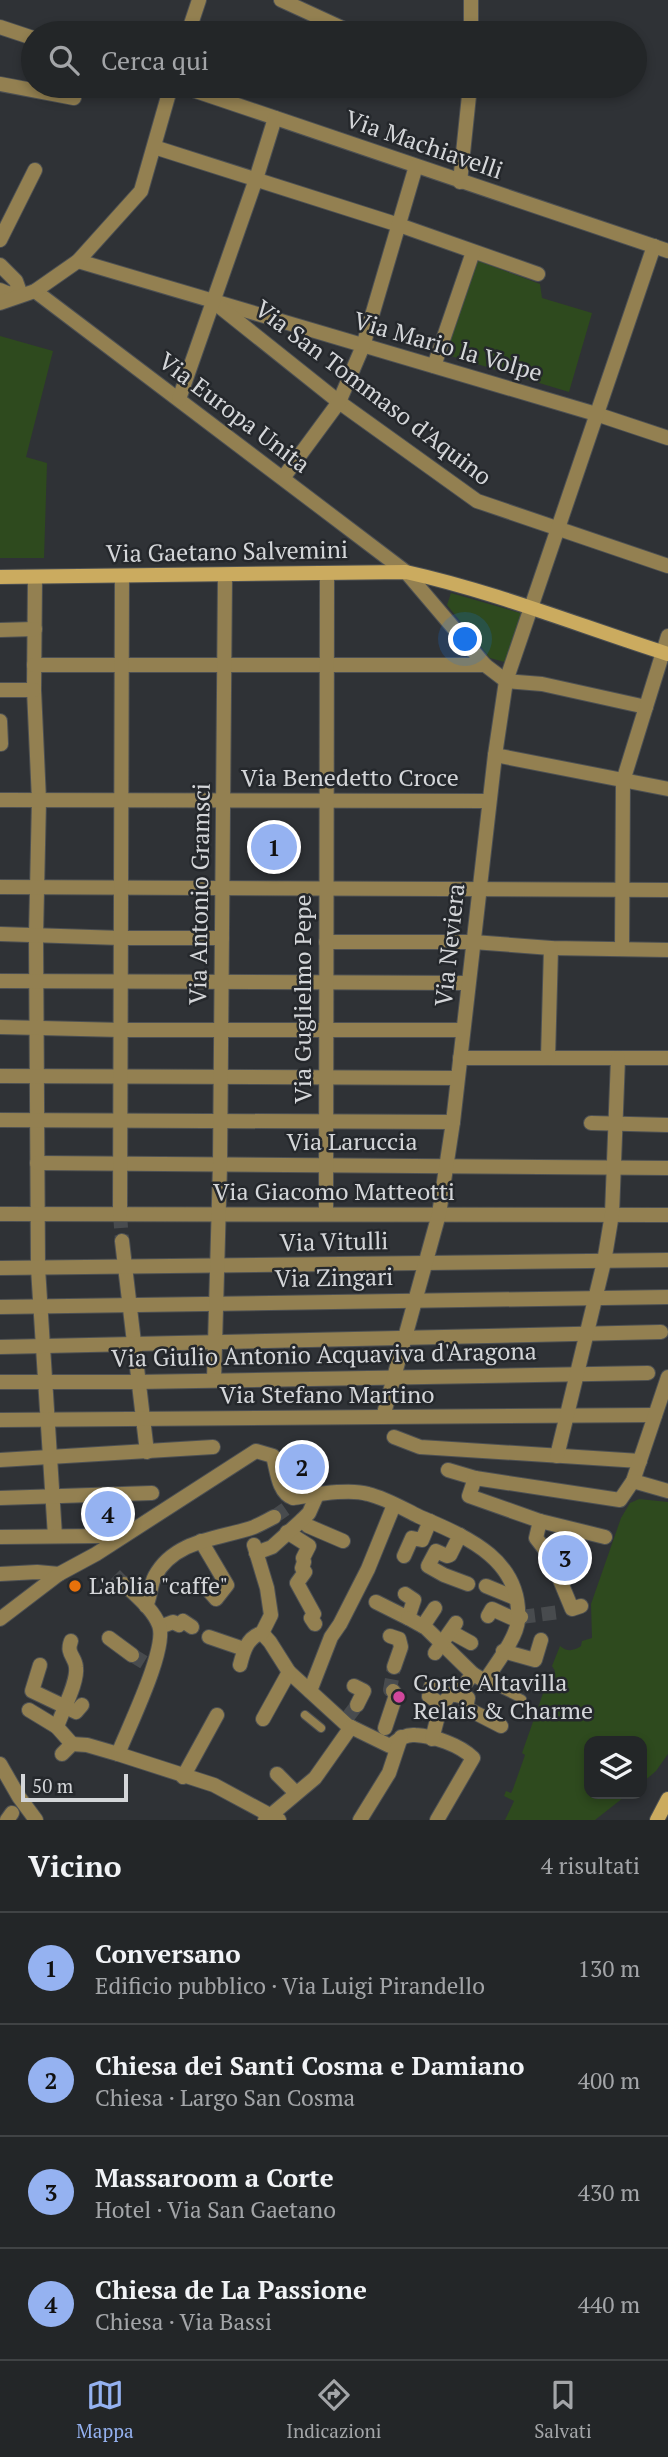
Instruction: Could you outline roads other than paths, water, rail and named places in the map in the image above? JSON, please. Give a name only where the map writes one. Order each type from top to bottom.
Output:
[{"type":"street","points":[[192,21],[199,0]]},
{"type":"street","points":[[281,0],[327,21]]},
{"type":"street","points":[[471,0],[471,21]]},
{"type":"street","points":[[0,27],[21,34]]},
{"type":"street","points":[[0,84],[21,88]]},
{"type":"street","points":[[0,303],[28,293],[78,261],[141,191],[168,98]]},
{"type":"street","name":"Via Machiavelli","points":[[216,98],[661,249]]},
{"type":"street","points":[[460,182],[468,98]]},
{"type":"street","points":[[179,399],[275,118]]},
{"type":"street","points":[[154,147],[400,225],[538,274]]},
{"type":"street","points":[[282,478],[339,402],[363,346],[416,166]]},
{"type":"street","points":[[0,240],[34,170]]},
{"type":"street","name":"Via Neviera","points":[[383,1417],[427,1264],[448,1165],[489,801],[506,681],[596,414],[661,249]]},
{"type":"street","points":[[434,366],[473,252]]},
{"type":"street","name":"Via Mario la Volpe","points":[[78,261],[596,414],[668,438]]},
{"type":"street","points":[[0,265],[28,293]]},
{"type":"street","points":[[0,289],[7,293],[28,293]]},
{"type":"street","name":"Via Europa Unita","points":[[28,293],[179,399],[406,572],[485,665],[506,681]]},
{"type":"street","name":"Via San Tommaso d'Aquino","points":[[214,302],[339,402],[477,501],[668,566]]},
{"type":"street","name":"Via Gaetano Salvemini","points":[[0,577],[406,572],[532,607],[665,653]]},
{"type":"street","name":"Via Guglielmo Pepe","points":[[326,1214],[327,573]]},
{"type":"street","name":"Via Antonio Gramsci","points":[[214,1380],[225,801],[225,575]]},
{"type":"street","points":[[120,1214],[122,576]]},
{"type":"street","points":[[35,577],[34,690],[39,800],[36,934],[38,1268],[55,1536]]},
{"type":"street","points":[[0,630],[34,629]]},
{"type":"street","points":[[622,949],[623,780],[665,653],[668,636]]},
{"type":"street","points":[[34,664],[485,665]]},
{"type":"street","points":[[506,681],[542,684],[646,707]]},
{"type":"street","points":[[0,690],[34,690]]},
{"type":"street","points":[[0,721],[1,744]]},
{"type":"street","points":[[495,755],[668,789]]},
{"type":"street","name":"Via Benedetto Croce","points":[[0,800],[489,801]]},
{"type":"street","points":[[0,887],[668,890]]},
{"type":"street","points":[[0,934],[222,938]]},
{"type":"street","points":[[326,942],[473,943],[551,948],[668,950]]},
{"type":"street","points":[[548,1058],[551,948]]},
{"type":"street","points":[[0,981],[468,983]]},
{"type":"street","points":[[0,1027],[121,1030],[463,1030]]},
{"type":"street","points":[[460,1058],[668,1058]]},
{"type":"street","points":[[557,1457],[604,1262],[612,1214],[618,1058]]},
{"type":"street","points":[[0,1076],[457,1078]]},
{"type":"street","points":[[0,1120],[453,1122]]},
{"type":"street","points":[[592,1123],[668,1125]]},
{"type":"street","name":"Via Laruccia","points":[[37,1163],[668,1168]]},
{"type":"street","name":"Via Giacomo Matteotti","points":[[0,1214],[668,1214]]},
{"type":"street","points":[[122,1241],[147,1452]]},
{"type":"street","name":"Via Vitulli","points":[[0,1268],[668,1260]]},
{"type":"street","name":"Via Zingari","points":[[0,1307],[668,1297]]},
{"type":"street","points":[[0,1347],[661,1332]]},
{"type":"street","points":[[448,1470],[475,1478],[620,1500],[633,1480],[655,1415],[660,1374]]},
{"type":"street","name":"Via Giulio Antonio Acquaviva d'Aragona","points":[[0,1382],[660,1374]]},
{"type":"street","name":"Via Stefano Martino","points":[[0,1420],[655,1415]]},
{"type":"street","points":[[394,1437],[420,1447],[640,1461]]},
{"type":"street","points":[[0,1460],[213,1447]]},
{"type":"street","points":[[0,1619],[59,1574],[100,1558],[256,1451],[273,1456],[283,1491],[290,1503],[317,1495],[367,1493],[460,1535],[495,1559],[510,1578],[519,1617],[515,1633],[479,1678],[456,1695]]},
{"type":"street","points":[[475,1478],[469,1496],[540,1521],[605,1537]]},
{"type":"street","points":[[633,1480],[668,1491]]},
{"type":"street","points":[[0,1498],[152,1493]]},
{"type":"street","points":[[262,1633],[271,1615],[255,1549],[272,1547],[309,1513],[317,1495]]},
{"type":"street","points":[[310,1691],[330,1637],[380,1557],[392,1526],[394,1505]]},
{"type":"street","points":[[146,1606],[152,1594],[153,1581],[165,1562],[183,1548],[254,1527],[274,1517]]},
{"type":"street","points":[[302,1520],[343,1541]]},
{"type":"street","points":[[404,1556],[412,1538],[422,1540],[430,1521]]},
{"type":"street","points":[[540,1521],[536,1538],[550,1556],[571,1609]]},
{"type":"street","points":[[287,1532],[309,1546],[303,1558],[302,1567],[305,1573],[298,1584],[314,1614],[311,1618],[315,1624]]},
{"type":"street","points":[[460,1535],[450,1555],[436,1551],[428,1566],[468,1584]]},
{"type":"street","points":[[0,1537],[101,1536]]},
{"type":"street","points":[[201,1541],[226,1585],[216,1599],[209,1591]]},
{"type":"street","points":[[0,1574],[59,1574]]},
{"type":"street","points":[[124,1584],[146,1606],[161,1633]]},
{"type":"street","points":[[486,1586],[515,1598]]},
{"type":"street","points":[[405,1594],[414,1600],[408,1618]]},
{"type":"street","points":[[376,1602],[445,1639],[479,1678]]},
{"type":"street","points":[[424,1627],[435,1608]]},
{"type":"street","points":[[488,1616],[492,1609],[512,1618],[519,1617]]},
{"type":"street","points":[[118,1754],[161,1633],[173,1622],[179,1625],[183,1621],[192,1627]]},
{"type":"street","points":[[240,1665],[244,1649],[256,1634],[262,1633]]},
{"type":"street","points":[[262,1633],[289,1672],[347,1723],[390,1746],[401,1737],[415,1735],[450,1744],[473,1758],[450,1785],[437,1820]]},
{"type":"street","points":[[390,1636],[399,1639],[401,1647],[394,1667]]},
{"type":"street","points":[[109,1637],[132,1655]]},
{"type":"street","points":[[209,1637],[244,1649]]},
{"type":"street","points":[[445,1639],[471,1643]]},
{"type":"street","points":[[503,1651],[535,1660],[541,1640]]},
{"type":"street","points":[[57,1727],[76,1675],[75,1661],[69,1655],[68,1649],[71,1642]]},
{"type":"street","points":[[40,1665],[32,1691],[76,1712],[82,1705]]},
{"type":"street","points":[[263,1719],[289,1672]]},
{"type":"street","points":[[354,1686],[363,1691],[357,1705]]},
{"type":"street","points":[[431,1686],[429,1696],[440,1710]]},
{"type":"street","points":[[385,1728],[396,1695],[393,1691]]},
{"type":"street","points":[[432,1739],[440,1710],[450,1694],[468,1698],[466,1709],[501,1726]]},
{"type":"street","points":[[29,1710],[57,1727],[67,1749],[87,1745],[214,1785],[271,1818],[315,1778],[347,1723]]},
{"type":"street","points":[[183,1777],[217,1715]]},
{"type":"street","points":[[360,1820],[389,1773],[401,1737]]},
{"type":"street","points":[[0,1764],[36,1820]]},
{"type":"street","points":[[214,1785],[221,1771]]},
{"type":"street","points":[[276,1774],[296,1793]]},
{"type":"street","points":[[657,1820],[668,1799]]},
{"type":"lane","points":[[479,1678],[522,1699]]},
{"type":"lane","points":[[305,1715],[321,1728]]},
{"type":"tunnel","points":[[120,1214],[122,1241]]},
{"type":"tunnel","points":[[274,1517],[287,1508]]},
{"type":"tunnel","points":[[115,1575],[124,1584]]},
{"type":"tunnel","points":[[521,1617],[560,1612]]},
{"type":"tunnel","points":[[132,1655],[150,1666]]},
{"type":"tunnel","points":[[393,1691],[390,1690],[394,1667]]},
{"type":"tunnel","points":[[347,1718],[357,1705]]},
{"type":"place","name":"Conversano","points":[[274,847]]},
{"type":"place","name":"Chiesa dei Santi Cosma e Damiano","points":[[302,1467]]},
{"type":"place","name":"Chiesa de La Passione","points":[[108,1514]]},
{"type":"place","name":"Massaroom a Corte","points":[[565,1558]]},
{"type":"place","name":"L'ablia \"caffe\"","points":[[75,1586]]},
{"type":"place","name":"Corte Altavilla Relais & Charme","points":[[399,1697]]}]
